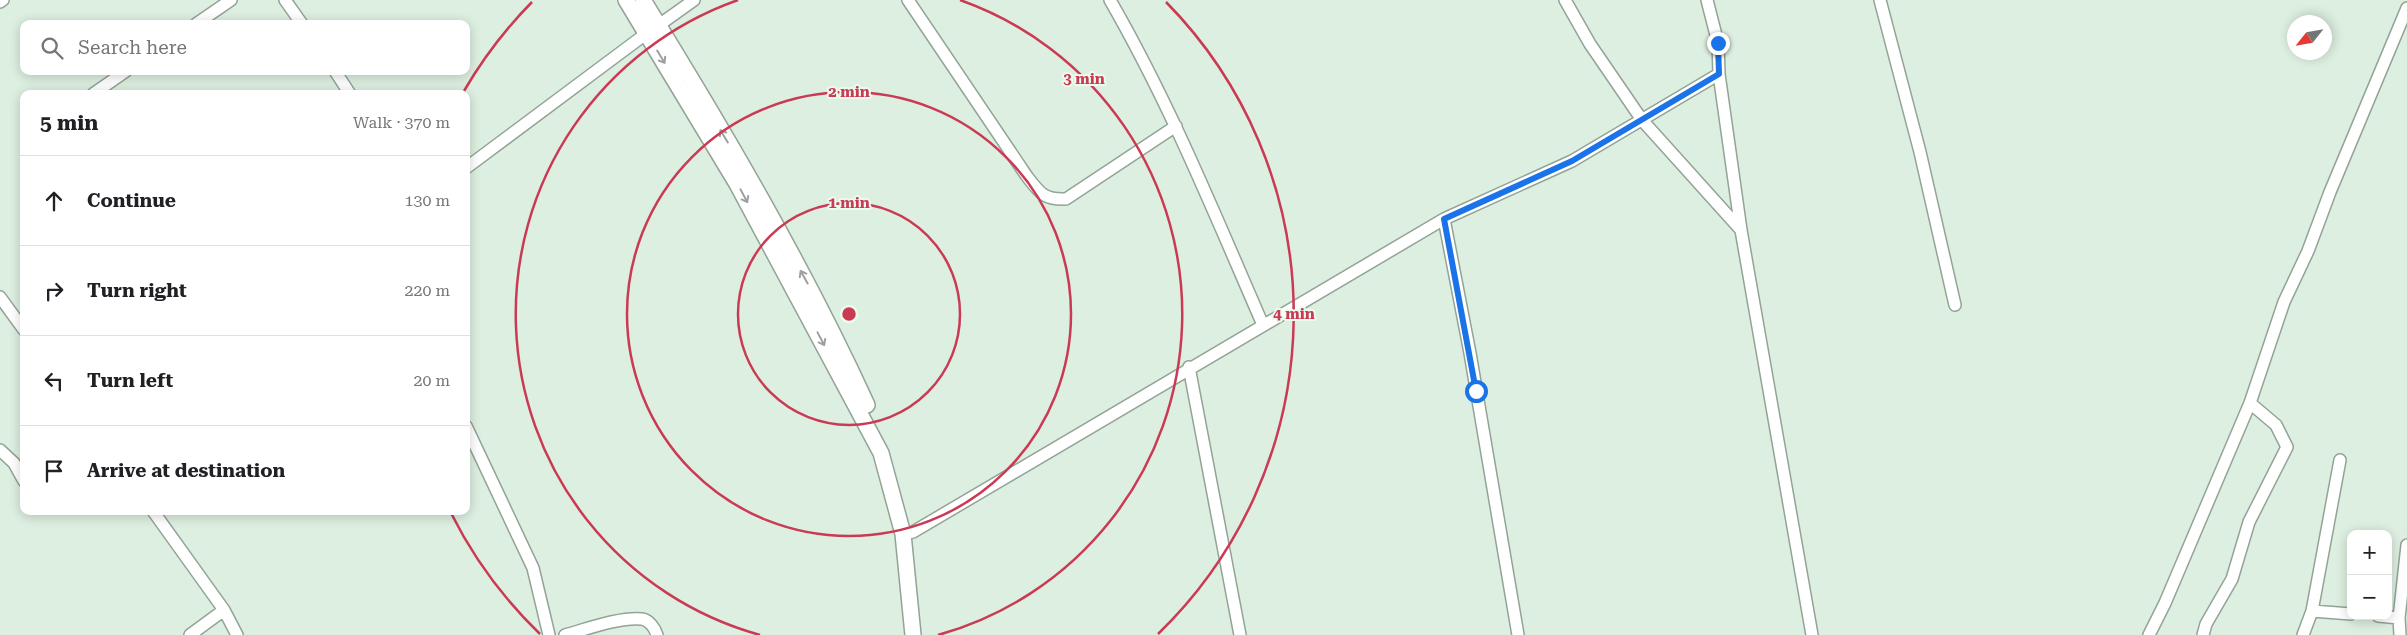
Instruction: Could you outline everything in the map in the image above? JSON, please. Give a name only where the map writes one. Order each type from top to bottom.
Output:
[{"type":"street","points":[[202,20],[231,0]]},
{"type":"street","points":[[285,0],[299,20]]},
{"type":"street","points":[[626,0],[653,29],[742,166],[830,324],[891,457],[908,533],[923,635]]},
{"type":"street","points":[[643,0],[653,29]]},
{"type":"street","points":[[470,165],[694,0]]},
{"type":"street","points":[[908,0],[1026,175],[1040,193],[1051,200],[1066,199],[1176,126]]},
{"type":"street","points":[[1110,0],[1135,43],[1176,126],[1263,325]]},
{"type":"street","points":[[1565,0],[1590,44],[1642,120],[1741,230]]},
{"type":"street","points":[[1707,0],[1718,43],[1719,74],[1741,230],[1812,635]]},
{"type":"street","points":[[1880,0],[1920,152],[1955,306]]},
{"type":"street","points":[[2150,635],[2250,403],[2284,302],[2308,251],[2330,192],[2407,8]]},
{"type":"street","points":[[908,533],[1444,219],[1572,161],[1719,74]]},
{"type":"street","points":[[99,90],[120,75]]},
{"type":"street","points":[[338,75],[347,90]]},
{"type":"street","points":[[1444,219],[1470,353],[1518,635]]},
{"type":"street","points":[[0,297],[20,324]]},
{"type":"street","points":[[1189,367],[1240,635]]},
{"type":"street","points":[[2203,635],[2206,624],[2232,579],[2249,522],[2287,447],[2276,425],[2250,403]]},
{"type":"street","points":[[470,434],[533,568],[549,635]]},
{"type":"street","points":[[0,450],[14,463],[20,474]]},
{"type":"street","points":[[2304,635],[2312,611],[2340,460]]},
{"type":"street","points":[[156,515],[224,610],[237,635]]},
{"type":"street","points":[[908,533],[913,635]]},
{"type":"street","points":[[2400,635],[2398,618],[2407,545]]},
{"type":"street","points":[[190,635],[224,610]]},
{"type":"street","points":[[2312,611],[2347,614]]},
{"type":"street","points":[[2392,617],[2398,618]]},
{"type":"street","points":[[565,635],[600,625],[643,619],[651,624],[657,635]]},
{"type":"route","points":[[1476,391],[1444,219],[1572,161],[1719,74],[1718,43]]}]
